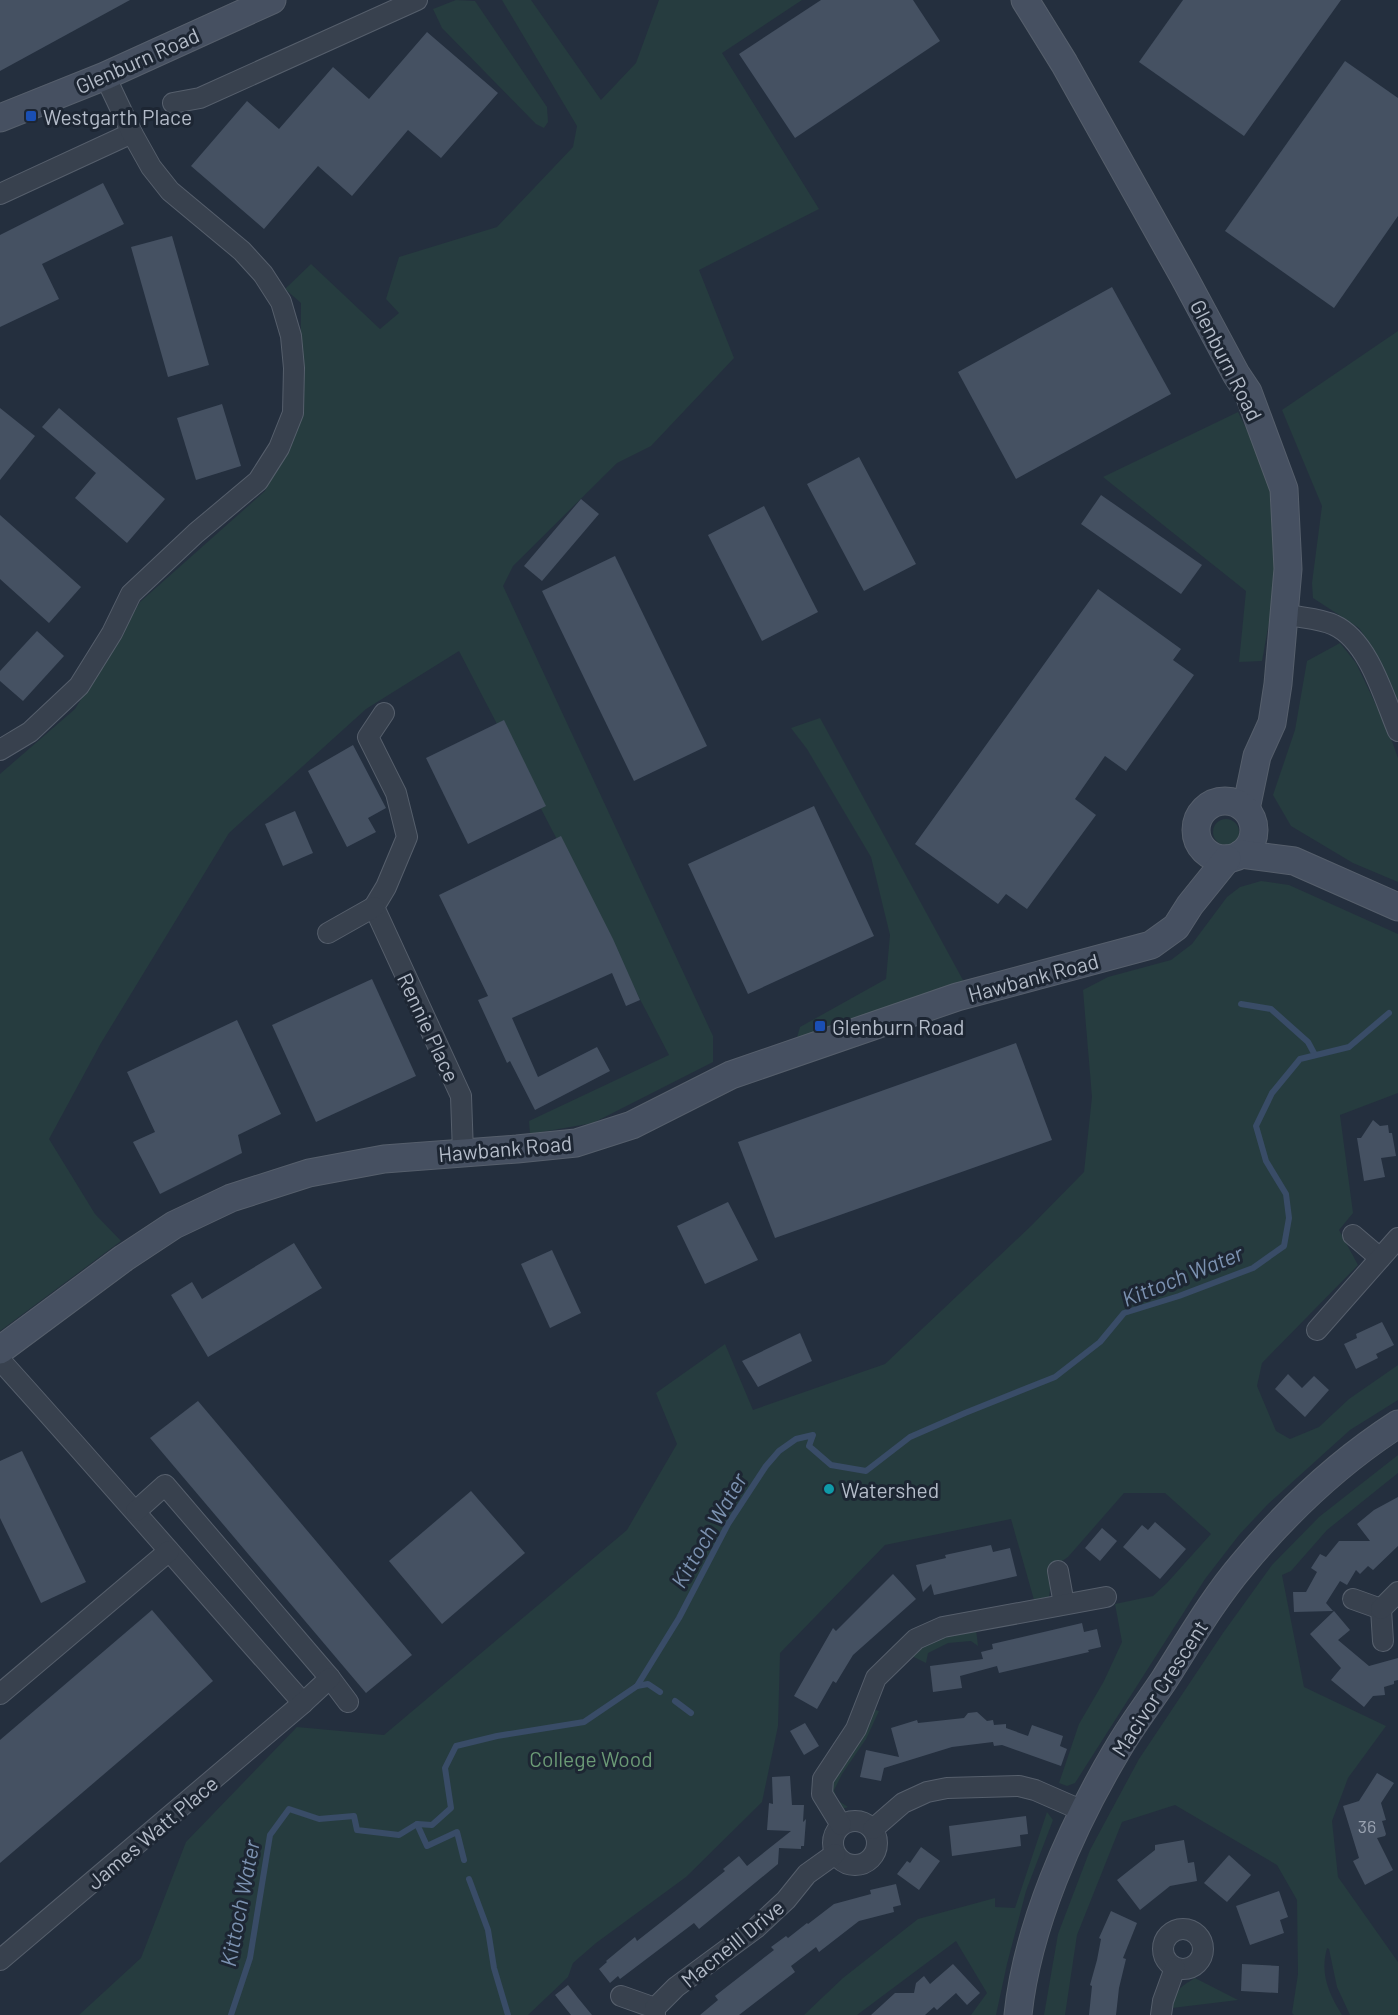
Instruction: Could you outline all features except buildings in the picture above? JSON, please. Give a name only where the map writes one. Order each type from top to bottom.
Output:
[{"type":"street","name":"Glenburn Road","points":[[0,118],[105,76],[272,0]]},
{"type":"street","points":[[173,103],[200,98],[417,0]]},
{"type":"street","name":"Glenburn Road","points":[[1025,0],[1064,63],[1248,392],[1284,489],[1288,569],[1284,615],[1272,723],[1257,756],[1250,817]]},
{"type":"street","points":[[0,750],[30,732],[79,686],[112,633],[131,594],[196,533],[258,481],[279,448],[293,413],[294,368],[291,336],[281,302],[263,274],[242,251],[170,191],[151,167],[105,76]]},
{"type":"street","points":[[0,194],[132,133]]},
{"type":"street","points":[[1284,615],[1333,624],[1349,634],[1368,659],[1398,731]]},
{"type":"street","points":[[328,933],[374,907],[386,887],[407,837],[396,794],[368,737],[384,713]]},
{"type":"street","name":"Glenburn Road","points":[[1215,802],[1257,756]]},
{"type":"street","points":[[1190,905],[1197,820],[1204,810],[1215,802],[1231,801],[1294,861]]},
{"type":"street","points":[[1234,857],[1252,841],[1250,817]]},
{"type":"street","points":[[1196,833],[1201,847],[1212,856],[1294,861],[1398,907]]},
{"type":"street","name":"Hawbank Road","points":[[0,1350],[124,1258],[174,1226],[231,1198],[309,1173],[384,1159],[576,1143],[632,1125],[731,1075],[957,997],[1151,945],[1176,927],[1190,905],[1234,857]]},
{"type":"street","name":"Rennie Place","points":[[374,907],[461,1096],[463,1153]]},
{"type":"street","points":[[1353,1235],[1380,1258]]},
{"type":"street","points":[[1317,1330],[1398,1238]]},
{"type":"street","points":[[0,1360],[136,1511],[303,1703]]},
{"type":"street","name":"Macivor Crescent","points":[[1018,2015],[1034,1937],[1063,1856],[1083,1811],[1117,1750],[1242,1565],[1279,1522],[1316,1486],[1364,1446],[1398,1424]]},
{"type":"street","points":[[136,1511],[165,1485],[348,1702]]},
{"type":"street","points":[[0,1694],[169,1551]]},
{"type":"street","points":[[1058,1571],[1064,1604]]},
{"type":"street","points":[[1381,1609],[1398,1593]]},
{"type":"street","points":[[841,1826],[822,1794],[824,1779],[856,1730],[876,1677],[916,1639],[943,1627],[1106,1597]]},
{"type":"street","points":[[1353,1599],[1381,1609]]},
{"type":"street","points":[[1381,1609],[1383,1641]]},
{"type":"street","name":"James Watt Place","points":[[0,1960],[330,1678]]},
{"type":"street","points":[[873,1829],[903,1803],[927,1792],[948,1788],[1019,1786],[1035,1790],[1083,1811]]},
{"type":"street","points":[[849,1821],[858,1821],[873,1829],[877,1839],[876,1849],[871,1858],[862,1864],[852,1865],[842,1861],[836,1854],[833,1839],[841,1826],[849,1821]]},
{"type":"street","name":"Macneill Drive","points":[[621,1996],[655,2012],[676,1987],[756,1928],[786,1900],[807,1874],[836,1854]]},
{"type":"street","points":[[1161,2015],[1163,2001],[1175,1968]]},
{"type":"green space","points":[[456,0],[475,1],[547,107],[548,122],[544,128],[536,124],[442,28],[433,9]]},
{"type":"green space","points":[[502,0],[531,0],[601,100],[636,63],[659,0],[802,0],[722,53],[819,209],[699,270],[734,358],[651,446],[617,463],[513,566],[503,586],[713,1036],[713,1062],[593,1123],[530,1134],[529,1121],[669,1055],[459,651],[366,709],[229,833],[101,1043],[49,1139],[95,1214],[121,1241],[0,1331],[0,774],[75,709],[140,602],[265,491],[300,421],[301,303],[285,289],[311,264],[380,329],[399,313],[386,299],[399,257],[497,227],[573,147],[577,126]]},
{"type":"green space","points":[[1398,331],[1398,710],[1368,641],[1359,628],[1313,598],[1312,583],[1322,506],[1282,410]]},
{"type":"green space","points":[[1238,412],[1274,485],[1280,561],[1262,661],[1239,662],[1246,591],[1103,477]]},
{"type":"green space","points":[[1340,643],[1356,663],[1388,730],[1398,758],[1398,882],[1353,863],[1291,826],[1273,795],[1295,730],[1307,661]]},
{"type":"green space","points":[[820,718],[964,982],[796,1041],[800,1027],[886,979],[890,935],[871,857],[807,749],[791,728]]},
{"type":"green space","points":[[1226,819],[1235,823],[1239,832],[1235,841],[1226,845],[1217,841],[1213,832],[1217,823]]},
{"type":"green space","name":"College Wood","points":[[1261,881],[1289,885],[1398,934],[1398,1093],[1340,1115],[1353,1213],[1339,1230],[1358,1265],[1262,1363],[1257,1386],[1276,1431],[1290,1439],[1319,1427],[1349,1399],[1398,1365],[1398,1400],[1350,1430],[1268,1504],[1239,1535],[1205,1579],[1075,1783],[1067,1786],[1059,1783],[1079,1724],[1104,1681],[1122,1642],[1115,1604],[1153,1596],[1211,1534],[1165,1493],[1124,1493],[1068,1557],[1053,1567],[1049,1597],[1034,1600],[1011,1519],[885,1545],[780,1653],[778,1726],[762,1802],[686,1877],[596,1943],[573,1963],[568,1977],[528,2015],[79,2015],[141,1958],[186,1842],[297,1727],[384,1735],[627,1530],[677,1444],[656,1393],[725,1344],[753,1410],[885,1364],[1031,1226],[1084,1172],[1092,1097],[1083,990],[1108,977],[1171,960],[1192,944],[1227,897],[1240,887]]},
{"type":"green space","points":[[1398,1455],[1398,1473],[1327,1530],[1291,1571],[1282,1575],[1304,1687],[1386,1726],[1348,1778],[1332,1821],[1338,1877],[1398,1962],[1398,2015],[1350,2015],[1337,1987],[1327,1948],[1325,1975],[1342,2015],[1294,2015],[1292,2013],[1298,1974],[1297,1900],[1277,1865],[1175,1805],[1122,1822],[1077,1935],[1065,2015],[1044,2015],[1058,1934],[1090,1850],[1139,1759],[1223,1633],[1272,1565],[1319,1517]]},
{"type":"green space","points":[[976,1629],[978,1646],[971,1641],[948,1643],[928,1653],[926,1663],[912,1656],[927,1644],[942,1637]]},
{"type":"green space","points":[[869,1708],[879,1711],[866,1739],[834,1790],[837,1800],[848,1807],[842,1809],[832,1801],[831,1779]]},
{"type":"green space","points":[[1047,1812],[1053,1820],[1026,1891],[996,2015],[971,2015],[987,1993],[956,1941],[857,2015],[804,2015],[843,1978],[918,1919],[995,1898],[995,1907],[1015,1908]]},
{"type":"green space","points":[[1195,1978],[1238,2000],[1172,2008],[1179,1990]]},
{"type":"waterway","points":[[1241,1004],[1271,1009],[1308,1042],[1315,1055]]},
{"type":"waterway","name":"Kittoch Water","points":[[231,2015],[250,1958],[270,1835],[289,1809],[319,1819],[354,1816],[357,1830],[399,1835],[417,1824],[432,1825],[451,1808],[445,1768],[456,1746],[497,1736],[584,1722],[637,1686],[679,1618],[728,1524],[766,1466],[779,1451],[796,1439],[813,1435],[809,1446],[831,1465],[866,1471],[910,1437],[1055,1377],[1100,1342],[1124,1313],[1179,1296],[1253,1268],[1284,1246],[1289,1218],[1286,1194],[1266,1161],[1256,1126],[1272,1093],[1300,1059],[1349,1047],[1389,1013]]},
{"type":"waterway","points":[[637,1686],[648,1684],[660,1692]]},
{"type":"waterway","points":[[675,1701],[691,1713]]},
{"type":"waterway","points":[[417,1824],[427,1846],[457,1832],[464,1860]]},
{"type":"waterway","points":[[469,1879],[488,1930],[494,1968],[508,2015]]},
{"type":"place","name":"Westgarth Place","points":[[31,116]]},
{"type":"place","name":"Glenburn Road","points":[[820,1026]]},
{"type":"place","name":"Watershed","points":[[829,1489]]}]
